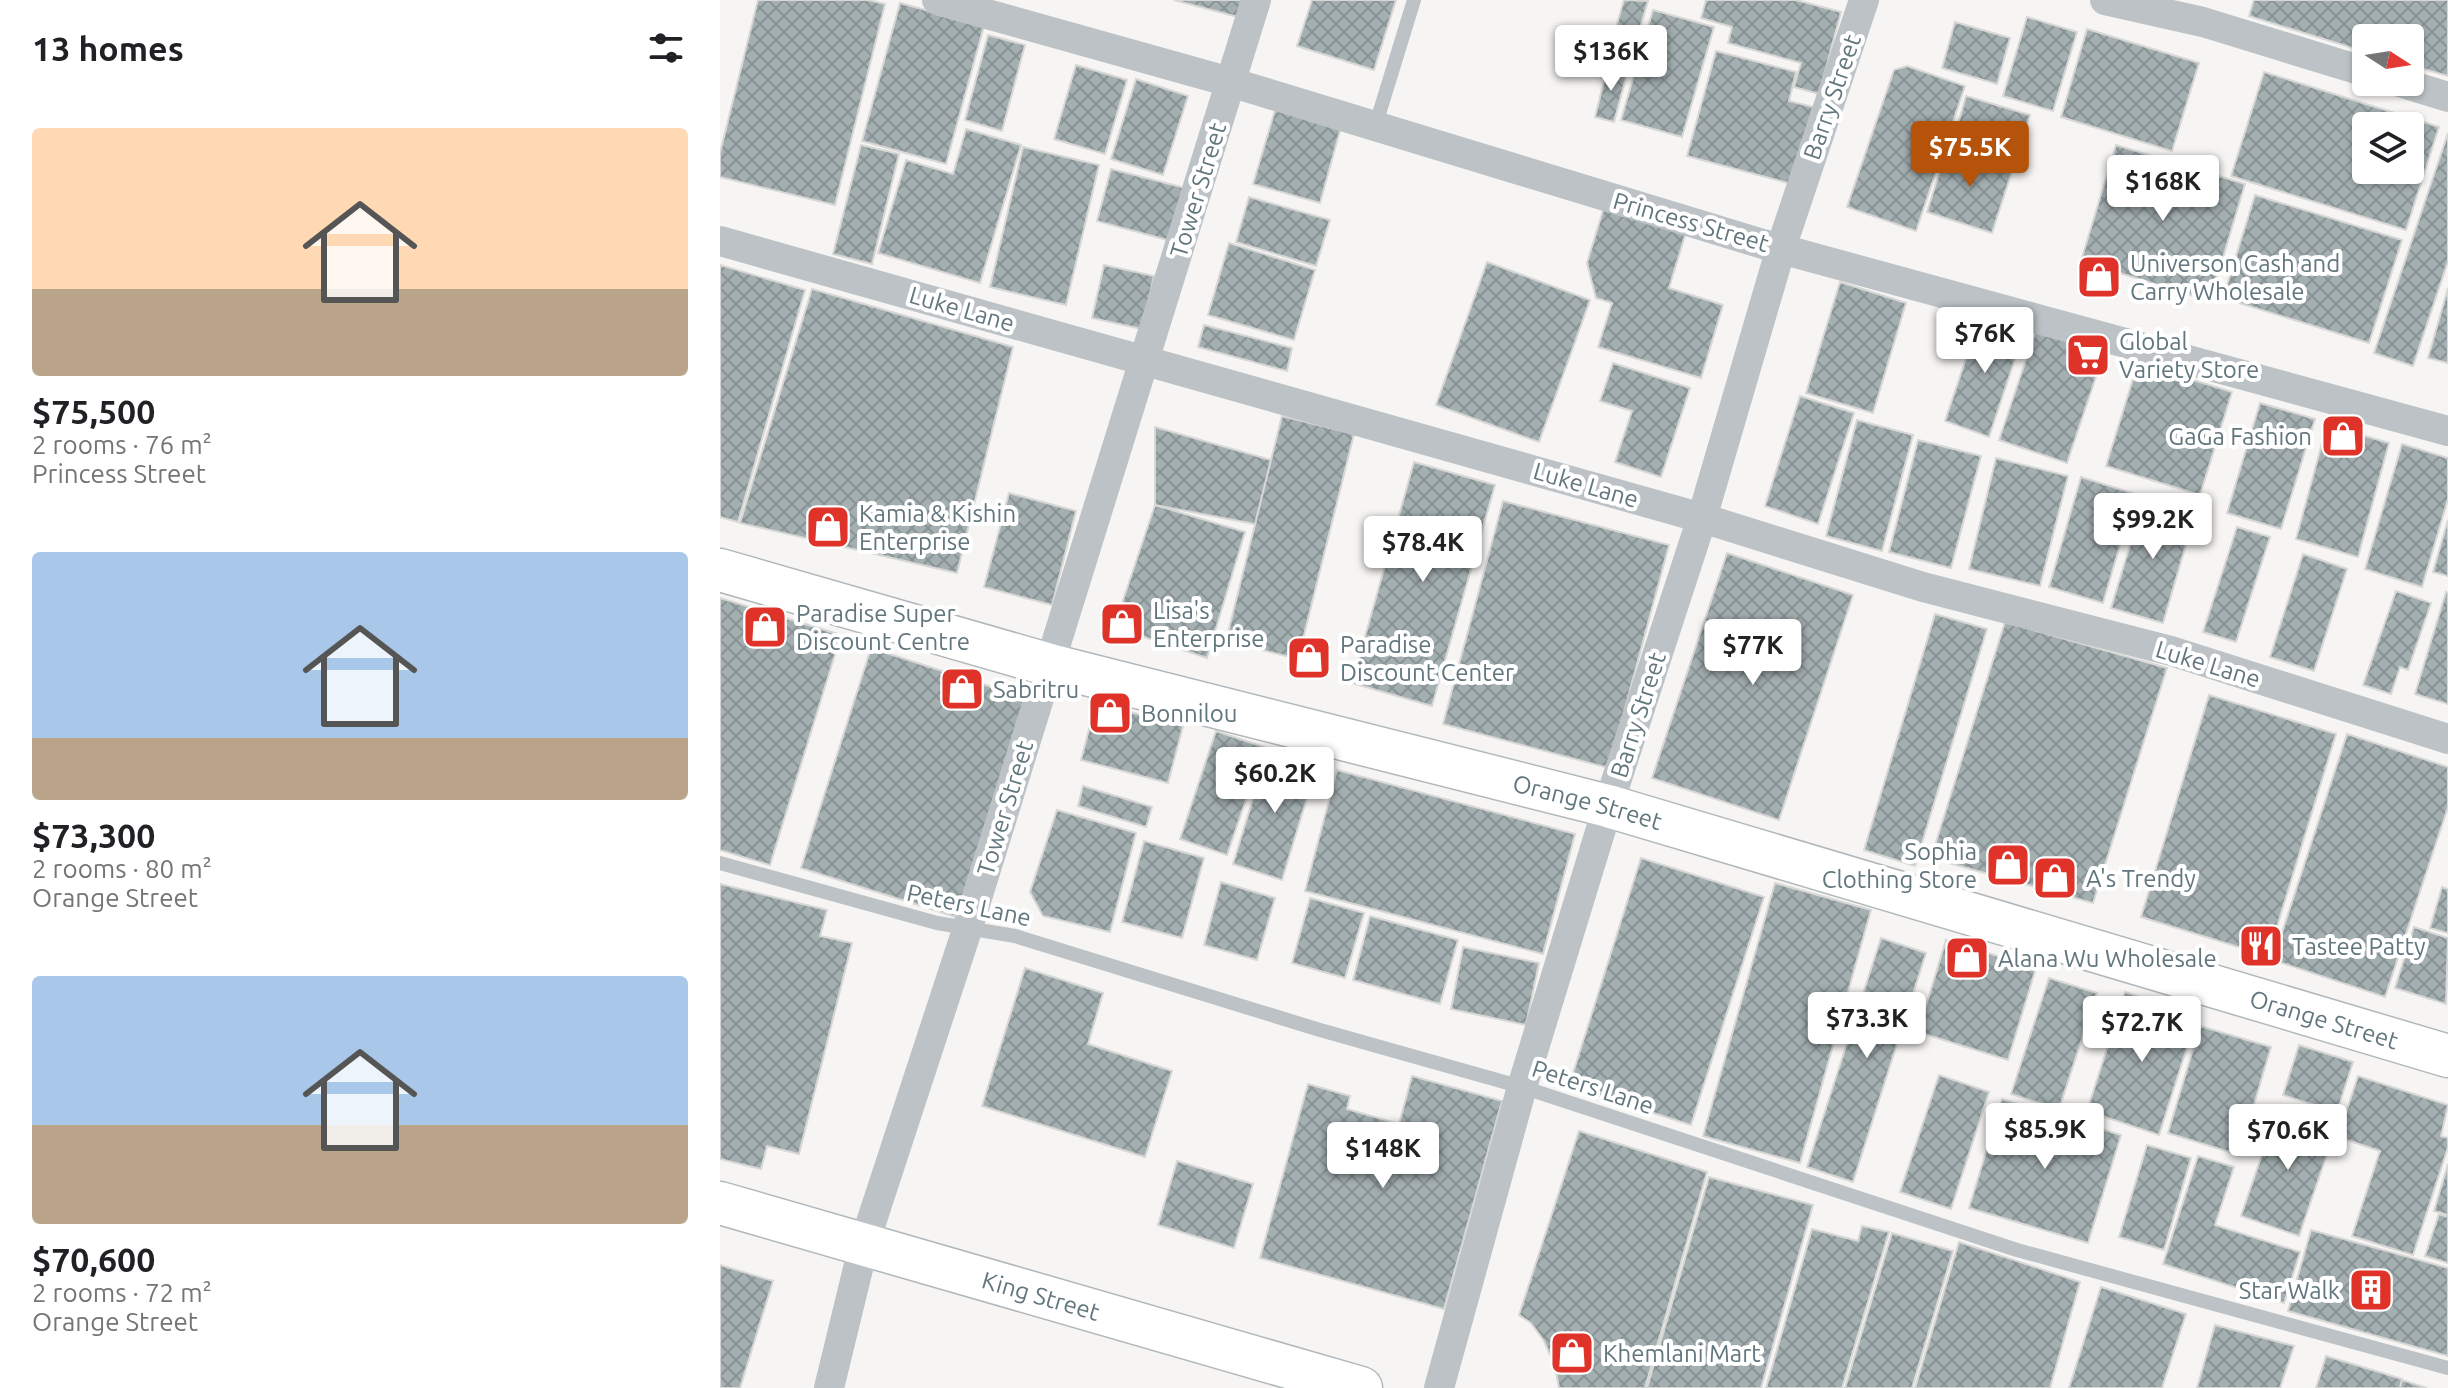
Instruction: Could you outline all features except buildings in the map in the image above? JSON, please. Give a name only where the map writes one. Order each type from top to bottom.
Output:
[{"type":"street","name":"Princess Street","points":[[937,0],[1230,82],[1781,248],[2448,431]]},
{"type":"street","name":"Tower Street","points":[[829,1388],[864,1244],[967,930],[1256,0]]},
{"type":"street","name":"Barry Street","points":[[1439,1388],[1522,1087],[1608,806],[1702,518],[1781,248],[1864,0]]},
{"type":"street","points":[[2105,0],[2203,22],[2352,68]]},
{"type":"street","points":[[2424,90],[2448,97]]},
{"type":"street","name":"Luke Lane","points":[[720,241],[1702,518],[1923,587],[2171,651],[2448,739]]},
{"type":"street","name":"Orange Street","points":[[720,570],[1050,665],[1608,806],[2448,1056]]},
{"type":"street","name":"King Street","points":[[720,1203],[1361,1388]]},
{"type":"lane","points":[[1375,127],[1414,0]]},
{"type":"lane","name":"Peters Lane","points":[[720,863],[967,930],[1015,936],[1320,1030],[1522,1087],[2017,1250],[2448,1368]]},
{"type":"place","name":"Universon Cash and Carry Wholesale","points":[[2099,277]]},
{"type":"place","name":"Global Variety Store","points":[[2088,355]]},
{"type":"place","name":"GaGa Fashion","points":[[2343,436]]},
{"type":"place","name":"Kamia & Kishin Enterprise","points":[[828,527]]},
{"type":"place","name":"Lisa's Enterprise","points":[[1122,624]]},
{"type":"place","name":"Paradise Super Discount Centre","points":[[765,627]]},
{"type":"place","name":"Paradise Discount Center","points":[[1309,658]]},
{"type":"place","name":"Sabritru","points":[[962,689]]},
{"type":"place","name":"Bonnilou","points":[[1110,713]]},
{"type":"place","name":"Sophia Clothing Store","points":[[2008,865]]},
{"type":"place","name":"A's Trendy","points":[[2055,878]]},
{"type":"place","name":"Tastee Patty","points":[[2261,946]]},
{"type":"place","name":"Alana Wu Wholesale","points":[[1967,958]]},
{"type":"place","name":"Star Walk","points":[[2371,1290]]},
{"type":"place","name":"Khemlani Mart","points":[[1572,1353]]}]
